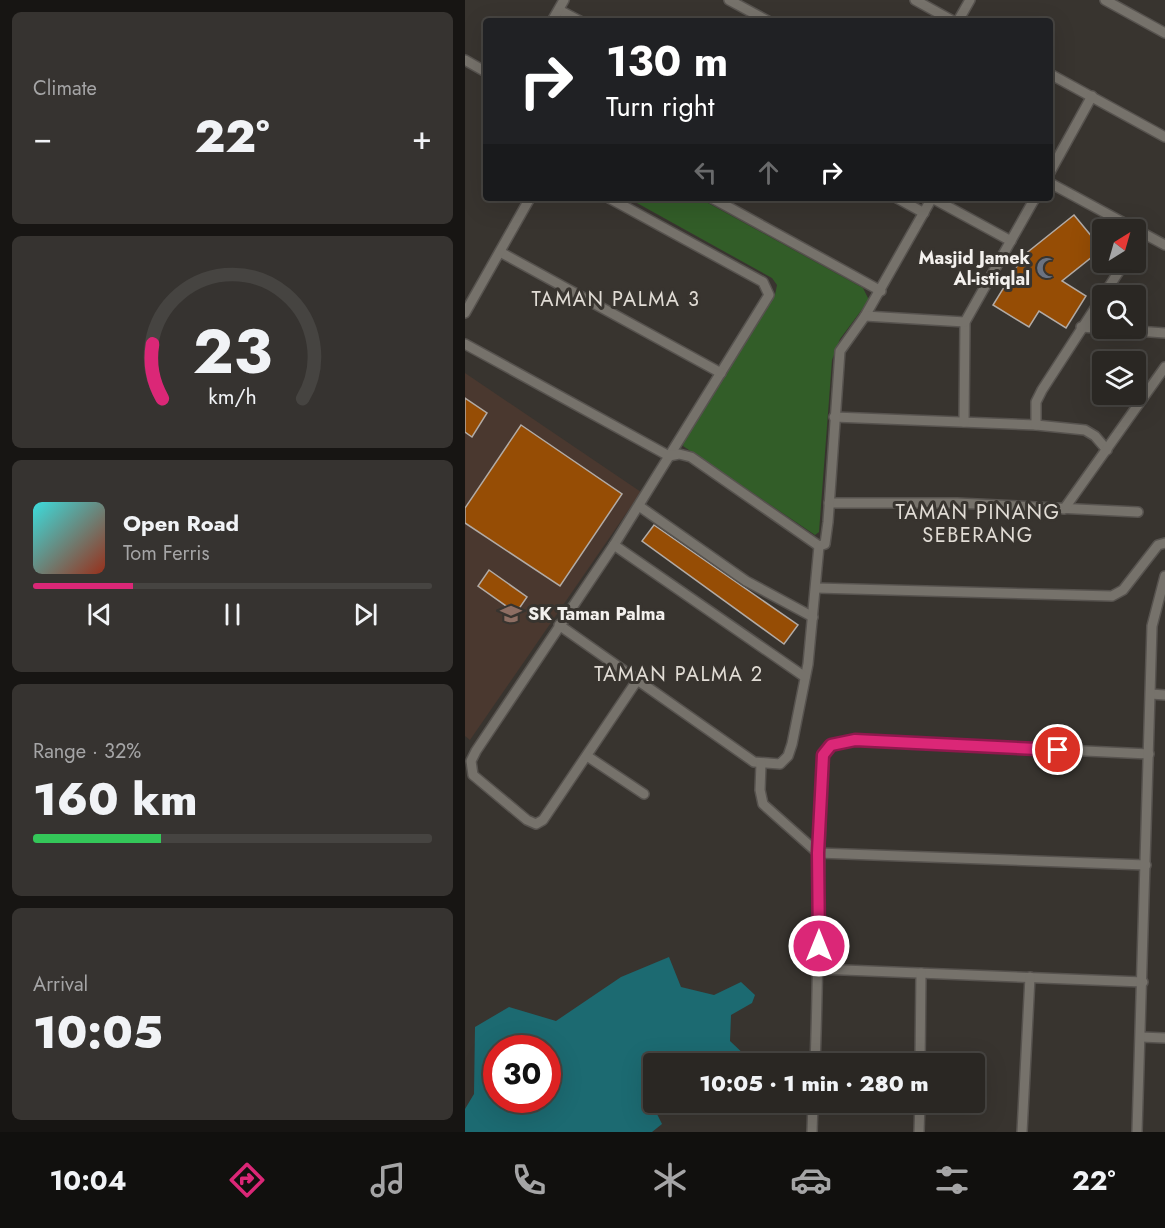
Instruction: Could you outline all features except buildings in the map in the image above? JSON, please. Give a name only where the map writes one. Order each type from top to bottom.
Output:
[{"type":"street","points":[[554,18],[564,0]]},
{"type":"street","points":[[729,0],[762,18]]},
{"type":"street","points":[[915,0],[948,18]]},
{"type":"street","points":[[960,18],[970,0]]},
{"type":"street","points":[[1105,0],[1165,33]]},
{"type":"street","points":[[559,10],[574,18]]},
{"type":"street","points":[[465,60],[483,70]]},
{"type":"street","points":[[1053,76],[1165,137]]},
{"type":"street","points":[[1053,167],[1092,96]]},
{"type":"street","points":[[1053,185],[1116,219]]},
{"type":"street","points":[[465,313],[528,201]]},
{"type":"street","points":[[614,201],[763,282],[768,288],[766,302],[614,545],[475,751],[471,768],[473,775],[527,820],[536,824],[543,820],[638,679]]},
{"type":"street","points":[[717,201],[881,291]]},
{"type":"street","points":[[902,201],[924,213]]},
{"type":"street","points":[[819,546],[825,544],[840,351],[881,291],[930,201]]},
{"type":"street","points":[[938,201],[1011,241]]},
{"type":"street","points":[[964,422],[965,322],[1033,201]]},
{"type":"street","points":[[1146,235],[1165,245]]},
{"type":"street","points":[[500,252],[721,373]]},
{"type":"street","points":[[1036,425],[1036,402],[1081,327],[1118,273]]},
{"type":"street","points":[[865,316],[965,322]]},
{"type":"street","points":[[1081,327],[1165,333]]},
{"type":"street","points":[[465,344],[669,456],[679,454],[691,457],[819,546]]},
{"type":"street","points":[[1064,509],[1165,367]]},
{"type":"street","points":[[834,417],[1036,425],[1085,430],[1095,436],[1107,450]]},
{"type":"street","points":[[829,503],[957,504],[1138,512]]},
{"type":"street","points":[[639,506],[746,581],[813,617]]},
{"type":"street","points":[[816,588],[1112,596],[1129,582],[1158,545],[1165,543]]},
{"type":"street","points":[[614,545],[805,677]]},
{"type":"street","points":[[559,625],[754,762],[780,764],[788,756],[805,677],[819,546]]},
{"type":"street","points":[[1137,1132],[1152,626],[1162,595],[1165,576]]},
{"type":"street","points":[[1151,694],[1165,695]]},
{"type":"street","points":[[815,1053],[819,969],[818,853],[823,755],[831,745],[839,741],[1149,754]]},
{"type":"street","points":[[587,756],[644,794]]},
{"type":"street","points":[[761,763],[760,790],[763,804],[818,853],[1146,865]]},
{"type":"street","points":[[819,969],[1143,982]]},
{"type":"street","points":[[920,1053],[921,973]]},
{"type":"street","points":[[1022,1132],[1030,977]]},
{"type":"street","points":[[1141,1037],[1165,1038]]},
{"type":"street","points":[[812,1132],[813,1113]]},
{"type":"street","points":[[919,1132],[920,1113]]},
{"type":"shaded area","name":"SK Taman Palma","points":[[465,373],[641,492],[470,740],[465,736]]},
{"type":"green space","points":[[633,201],[704,201],[863,288],[869,300],[840,339],[832,360],[819,532],[815,535],[683,446],[684,440],[775,295],[777,285],[772,278]]},
{"type":"water","points":[[669,957],[681,987],[714,995],[741,982],[755,995],[752,1003],[731,1015],[730,1041],[743,1053],[643,1053],[643,1113],[656,1113],[662,1124],[652,1132],[465,1132],[465,1109],[474,1094],[475,1027],[509,1007],[556,1021],[621,977]]},
{"type":"place","name":"Masjid Jamek Al-istiqlal","points":[[1047,268]]},
{"type":"place","name":"SK Taman Palma","points":[[511,614]]},
{"type":"district","name":"TAMAN PALMA 3","points":[[616,299]]},
{"type":"district","name":"TAMAN PINANG SEBERANG","points":[[978,524]]},
{"type":"district","name":"TAMAN PALMA 2","points":[[679,674]]},
{"type":"route","points":[[819,946],[818,853],[823,755],[831,745],[839,741],[855,740],[1058,750]]}]
